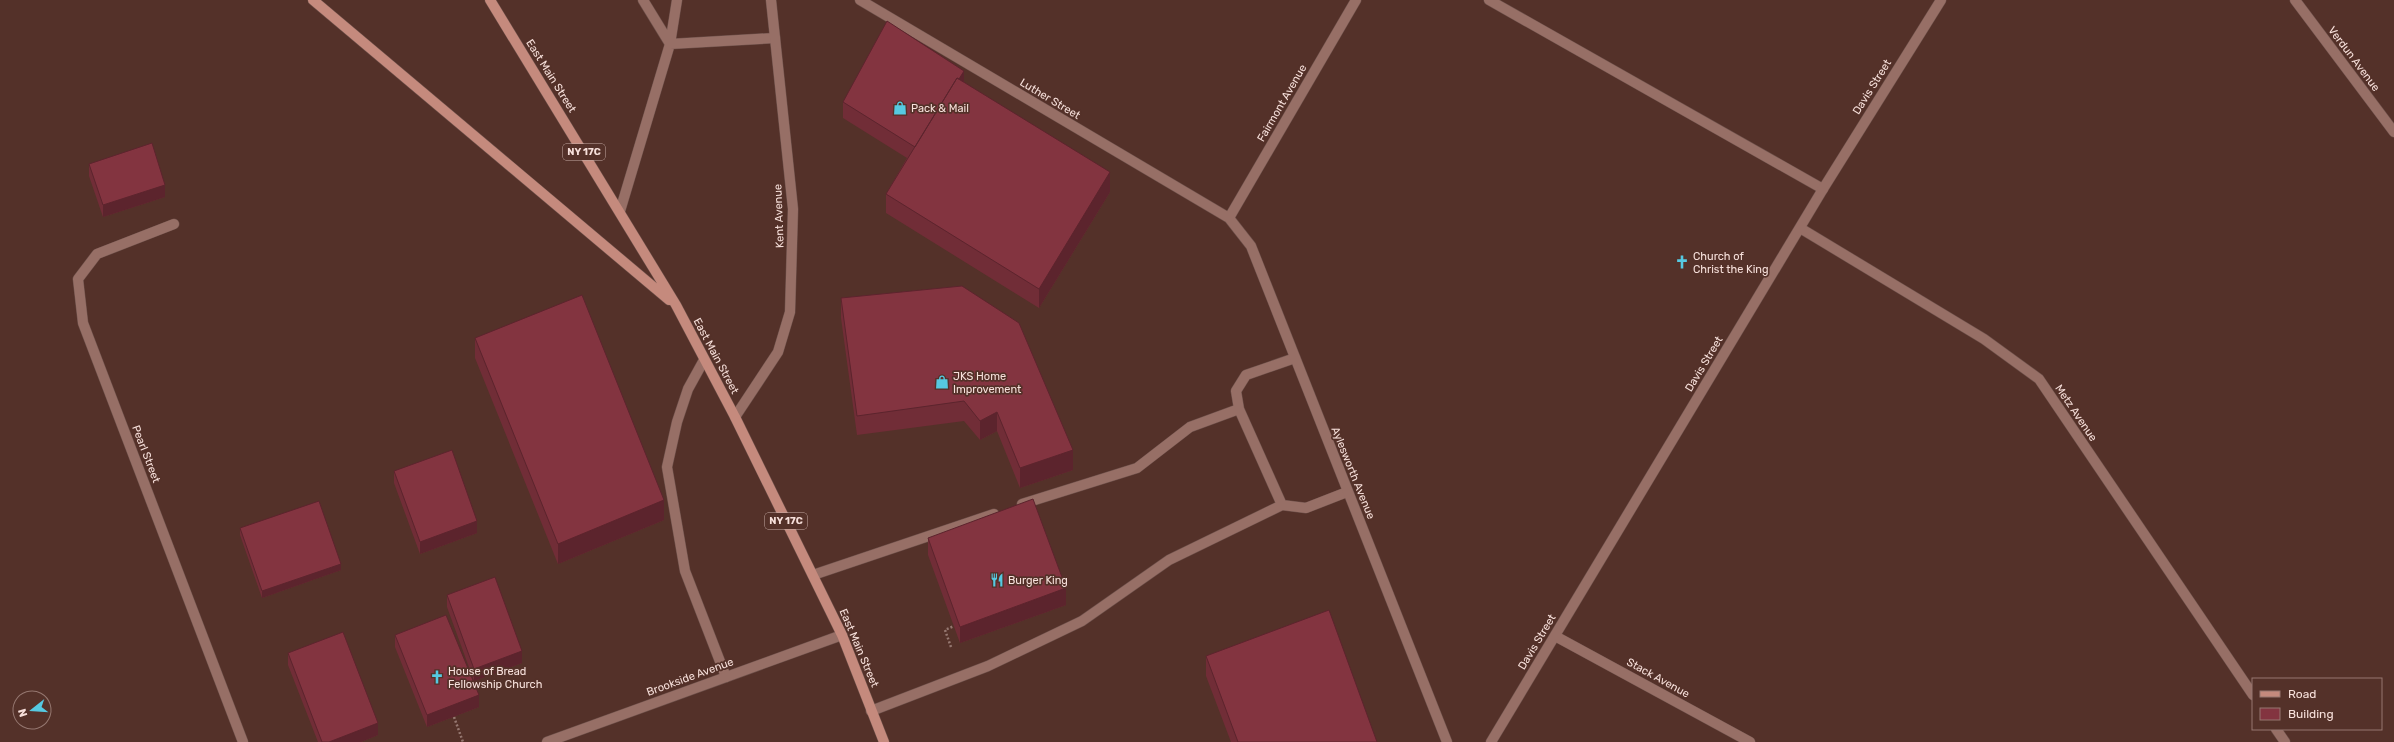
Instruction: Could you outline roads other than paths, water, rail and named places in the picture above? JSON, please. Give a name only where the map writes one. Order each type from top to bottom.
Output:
[{"type":"main road","points":[[313,0],[676,305]]},
{"type":"main road","name":"East Main Street","points":[[490,0],[676,305],[735,417],[842,635],[884,742]]},
{"type":"street","points":[[643,0],[670,44]]},
{"type":"street","points":[[620,211],[670,44],[677,0]]},
{"type":"street","name":"Kent Avenue","points":[[735,417],[778,352],[790,312],[793,209],[771,0]]},
{"type":"street","name":"Luther Street","points":[[860,0],[1229,218]]},
{"type":"street","name":"Fairmont Avenue","points":[[1229,218],[1356,0]]},
{"type":"street","points":[[1489,0],[1823,189]]},
{"type":"street","name":"Davis Street","points":[[1491,742],[1823,189],[1940,0]]},
{"type":"street","name":"Verdun Avenue","points":[[2295,0],[2394,132]]},
{"type":"street","points":[[670,44],[775,38]]},
{"type":"street","name":"Aylesworth Avenue","points":[[1229,218],[1251,246],[1447,742]]},
{"type":"street","name":"Pearl Street","points":[[174,224],[97,254],[78,279],[83,322],[243,742]]},
{"type":"street","name":"Metz Avenue","points":[[1800,228],[1984,339],[2039,380],[2252,694]]},
{"type":"street","points":[[1282,505],[1239,409],[1236,391],[1246,375],[1295,358]]},
{"type":"street","points":[[704,360],[688,389],[677,422],[667,467],[685,571],[726,676]]},
{"type":"street","points":[[813,575],[1137,468],[1190,427],[1239,409]]},
{"type":"street","points":[[871,711],[988,666],[1082,621],[1169,560],[1282,505],[1306,508],[1348,492]]},
{"type":"street","name":"Brookside Avenue","points":[[547,742],[842,635]]},
{"type":"street","name":"Stack Avenue","points":[[1555,636],[1750,742]]},
{"type":"street","points":[[2277,730],[2285,742]]},
{"type":"place","name":"Pack & Mail","points":[[900,108]]},
{"type":"place","name":"Church of Christ the King","points":[[1682,262]]},
{"type":"place","name":"JKS Home Improvement","points":[[942,382]]},
{"type":"place","name":"Burger King","points":[[997,580]]},
{"type":"place","name":"House of Bread Fellowship Church","points":[[437,677]]}]
